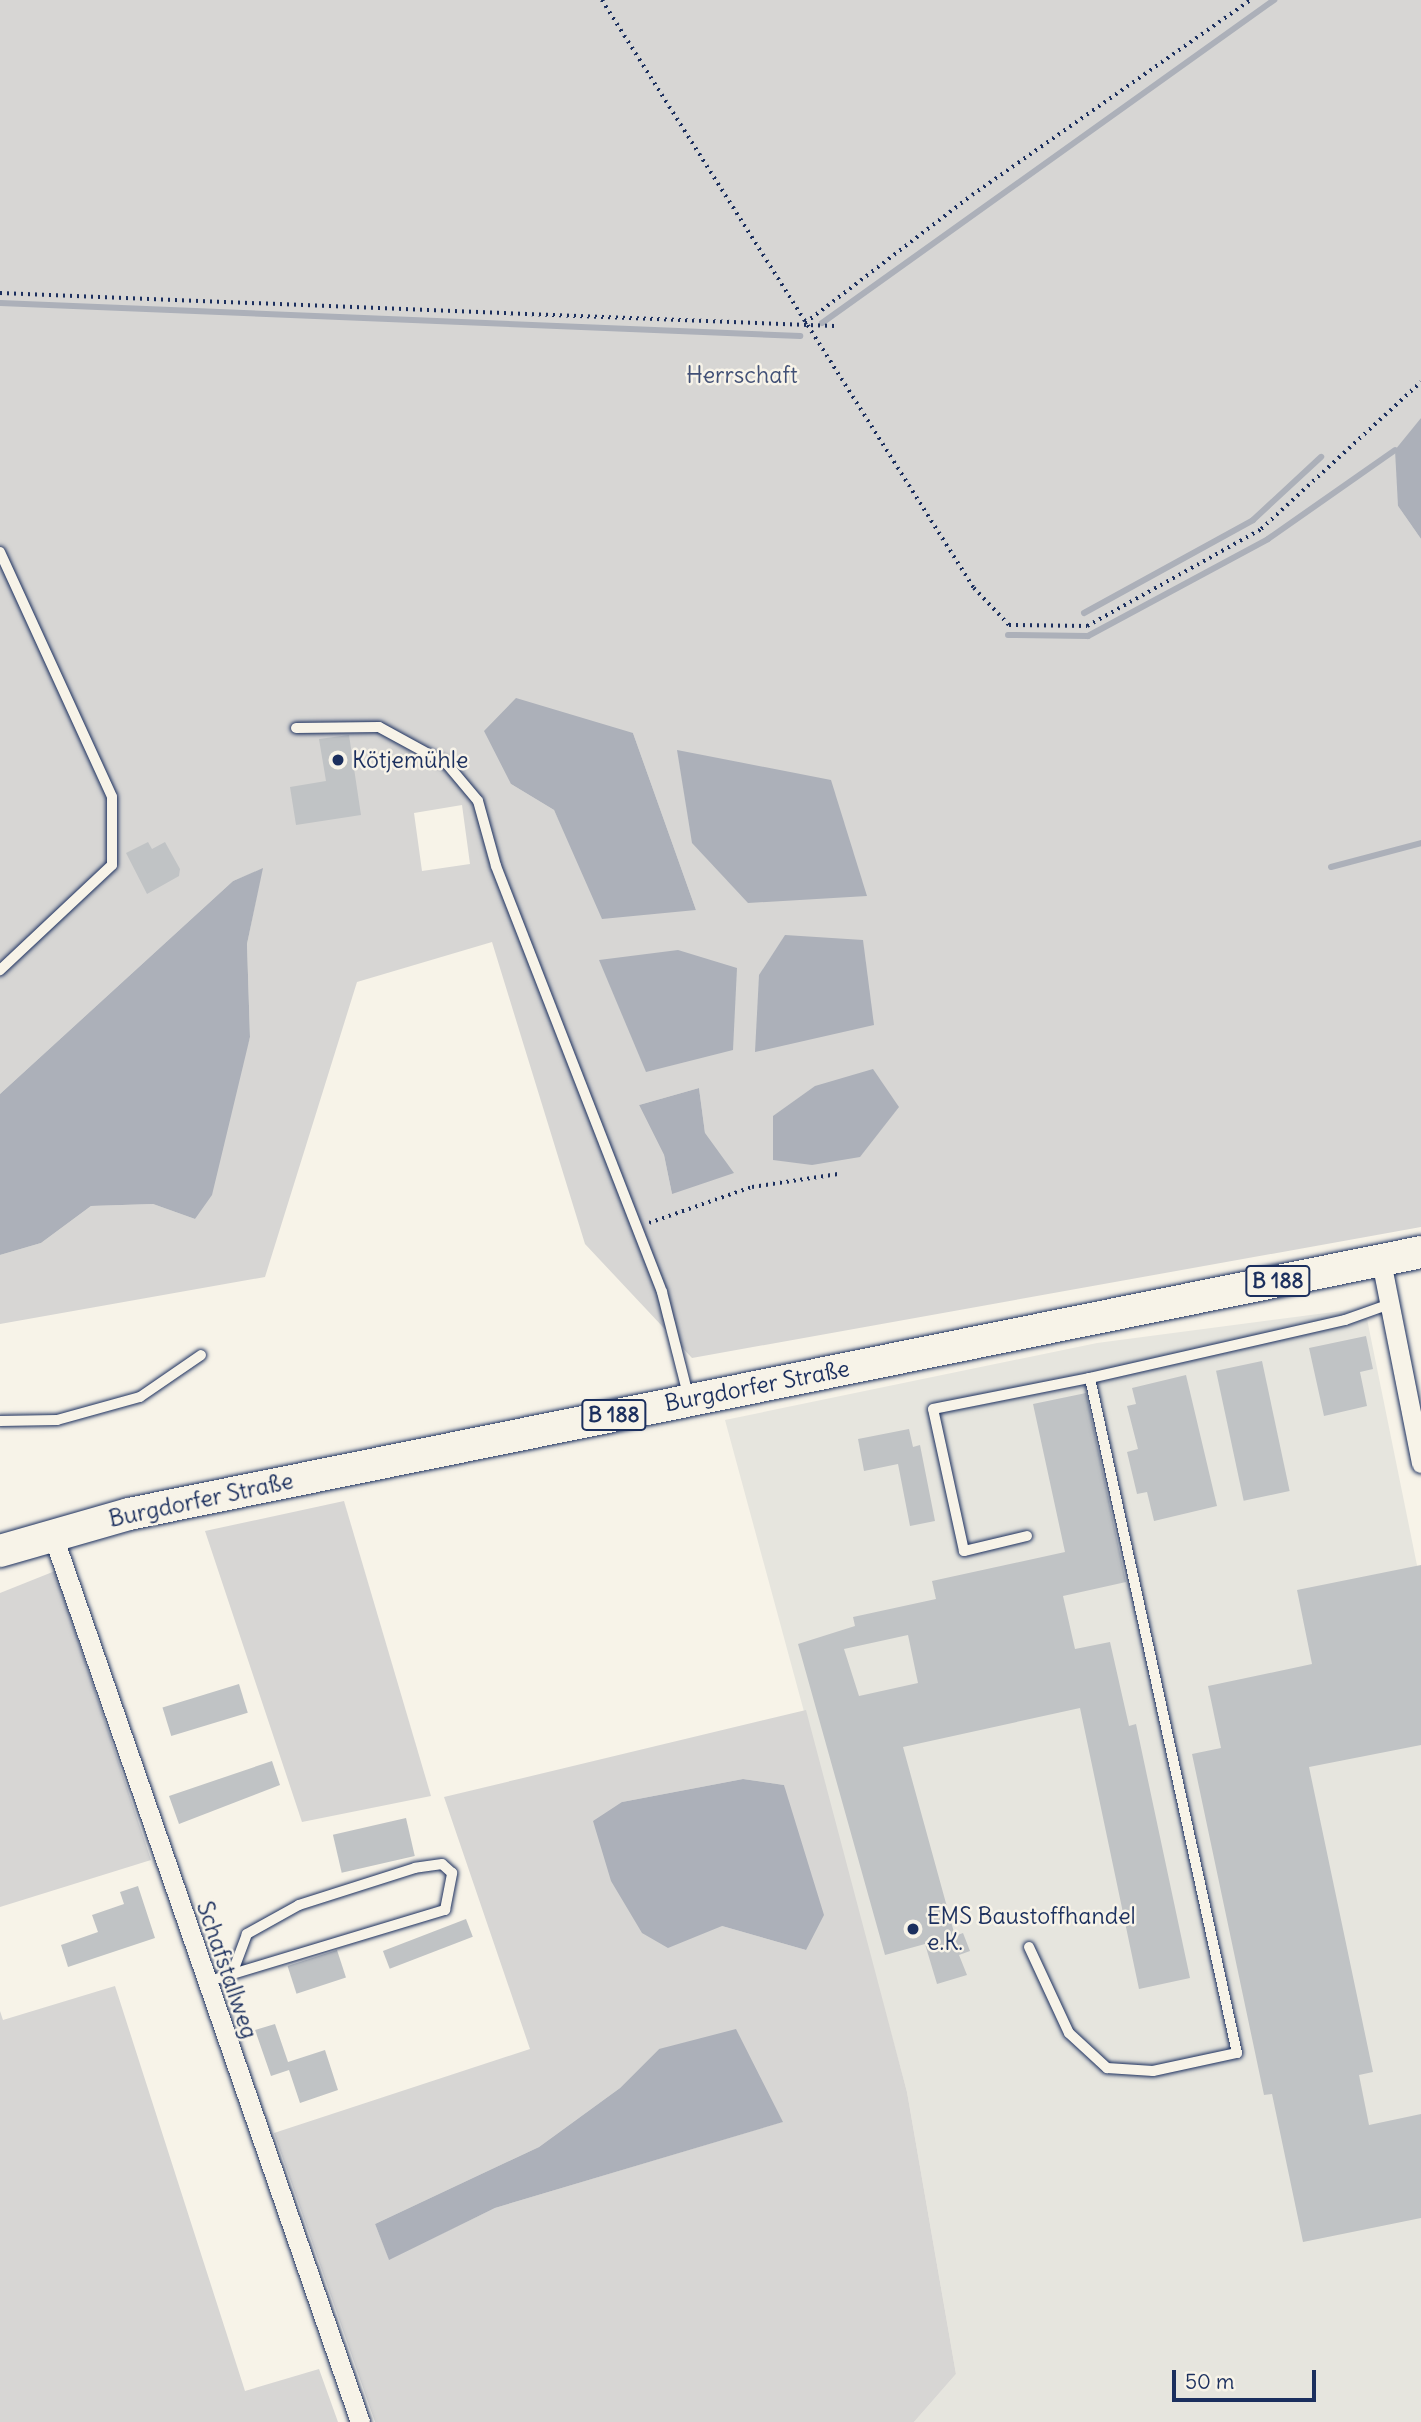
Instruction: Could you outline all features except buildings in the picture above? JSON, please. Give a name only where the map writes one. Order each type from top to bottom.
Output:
[{"type":"main road","name":"Burgdorfer Straße","points":[[52,1533],[689,1400],[1421,1252]]},
{"type":"main road","name":"B 188","points":[[0,1551],[52,1533]]},
{"type":"street","points":[[1381,1261],[1421,1463]]},
{"type":"street","name":"Schafstallweg","points":[[52,1533],[205,1983],[360,2422]]},
{"type":"lane","points":[[0,552],[112,797],[112,864],[0,970]]},
{"type":"lane","points":[[296,728],[379,727],[447,764],[478,802],[496,866],[662,1292],[689,1400]]},
{"type":"lane","points":[[1027,1536],[964,1550],[933,1409],[1090,1378],[1345,1320],[1390,1304]]},
{"type":"lane","points":[[0,1421],[57,1420],[139,1397],[201,1355]]},
{"type":"lane","points":[[1029,1947],[1069,2033],[1107,2068],[1153,2071],[1237,2053],[1090,1378]]},
{"type":"lane","points":[[205,1983],[445,1910],[452,1873],[442,1864],[415,1868],[299,1905],[247,1934],[232,1974]]},
{"type":"path","points":[[602,0],[974,588],[1009,625],[1087,626],[1261,529],[1421,382]]},
{"type":"path","points":[[805,323],[972,195],[1250,0]]},
{"type":"path","points":[[0,293],[834,326]]},
{"type":"path","points":[[638,1228],[752,1187],[838,1174]]},
{"type":"shaded area","points":[[1421,418],[1421,539],[1398,506],[1395,450]]},
{"type":"shaded area","points":[[516,698],[633,733],[696,910],[602,919],[554,810],[511,784],[484,731]]},
{"type":"shaded area","points":[[677,750],[831,780],[867,896],[748,903],[692,843]]},
{"type":"shaded area","points":[[263,868],[247,944],[250,1037],[212,1195],[195,1219],[153,1204],[91,1206],[41,1243],[0,1255],[0,1094],[233,881]]},
{"type":"shaded area","points":[[785,935],[863,940],[874,1025],[755,1052],[759,975]]},
{"type":"shaded area","points":[[678,950],[737,968],[733,1050],[646,1072],[599,960]]},
{"type":"shaded area","points":[[873,1069],[899,1107],[860,1157],[812,1165],[773,1160],[773,1116],[815,1086]]},
{"type":"shaded area","points":[[699,1088],[705,1133],[734,1173],[672,1194],[664,1155],[639,1105]]},
{"type":"shaded area","name":"EMS Baustoffhandel e.K.","points":[[1349,1310],[1367,1319],[1421,1585],[1421,2422],[914,2422],[956,2374],[907,2092],[725,1420],[1097,1343]]},
{"type":"shaded area","points":[[743,1779],[784,1785],[824,1915],[806,1950],[722,1926],[668,1948],[642,1933],[611,1881],[593,1821],[622,1802]]},
{"type":"shaded area","points":[[736,2029],[783,2122],[495,2208],[389,2260],[375,2224],[539,2147],[620,2088],[659,2049]]},
{"type":"green space","name":"Herrschaft","points":[[0,0],[1421,0],[1421,418],[1398,506],[1421,539],[1421,1227],[692,1358],[585,1244],[492,942],[357,982],[265,1277],[0,1324],[0,1255],[41,1243],[91,1206],[153,1204],[195,1219],[250,1037],[247,944],[262,869],[233,881],[0,1094]],"holes":[[[633,733],[696,910],[572,848],[554,810],[511,784]],[[462,805],[470,864],[422,871],[414,813]],[[699,1088],[705,1133],[672,1194],[664,1155],[639,1105]]]},
{"type":"green space","points":[[344,1501],[431,1796],[302,1822],[205,1531]]},
{"type":"green space","points":[[55,1571],[151,1860],[0,1907],[0,1593]]},
{"type":"green space","points":[[806,1710],[907,2092],[956,2374],[914,2422],[375,2422],[274,2133],[530,2049],[444,1797]],"holes":[[[743,1779],[784,1785],[806,1950],[722,1926],[622,1802]],[[659,2049],[782,2122],[495,2208],[389,2259],[375,2224],[539,2147],[620,2088]]]},
{"type":"green space","points":[[115,1986],[245,2391],[319,2369],[338,2422],[0,2422],[0,2011],[3,2020]]},
{"type":"waterway","points":[[822,323],[1274,0]]},
{"type":"waterway","points":[[0,303],[800,336]]},
{"type":"waterway","points":[[1008,635],[1088,636],[1268,539],[1395,450]]},
{"type":"waterway","points":[[1084,613],[1253,520],[1321,457]]},
{"type":"waterway","points":[[1331,867],[1421,843]]},
{"type":"place","name":"Kötjemühle","points":[[338,760]]},
{"type":"place","name":"EMS Baustoffhandel e.K.","points":[[913,1929]]}]
